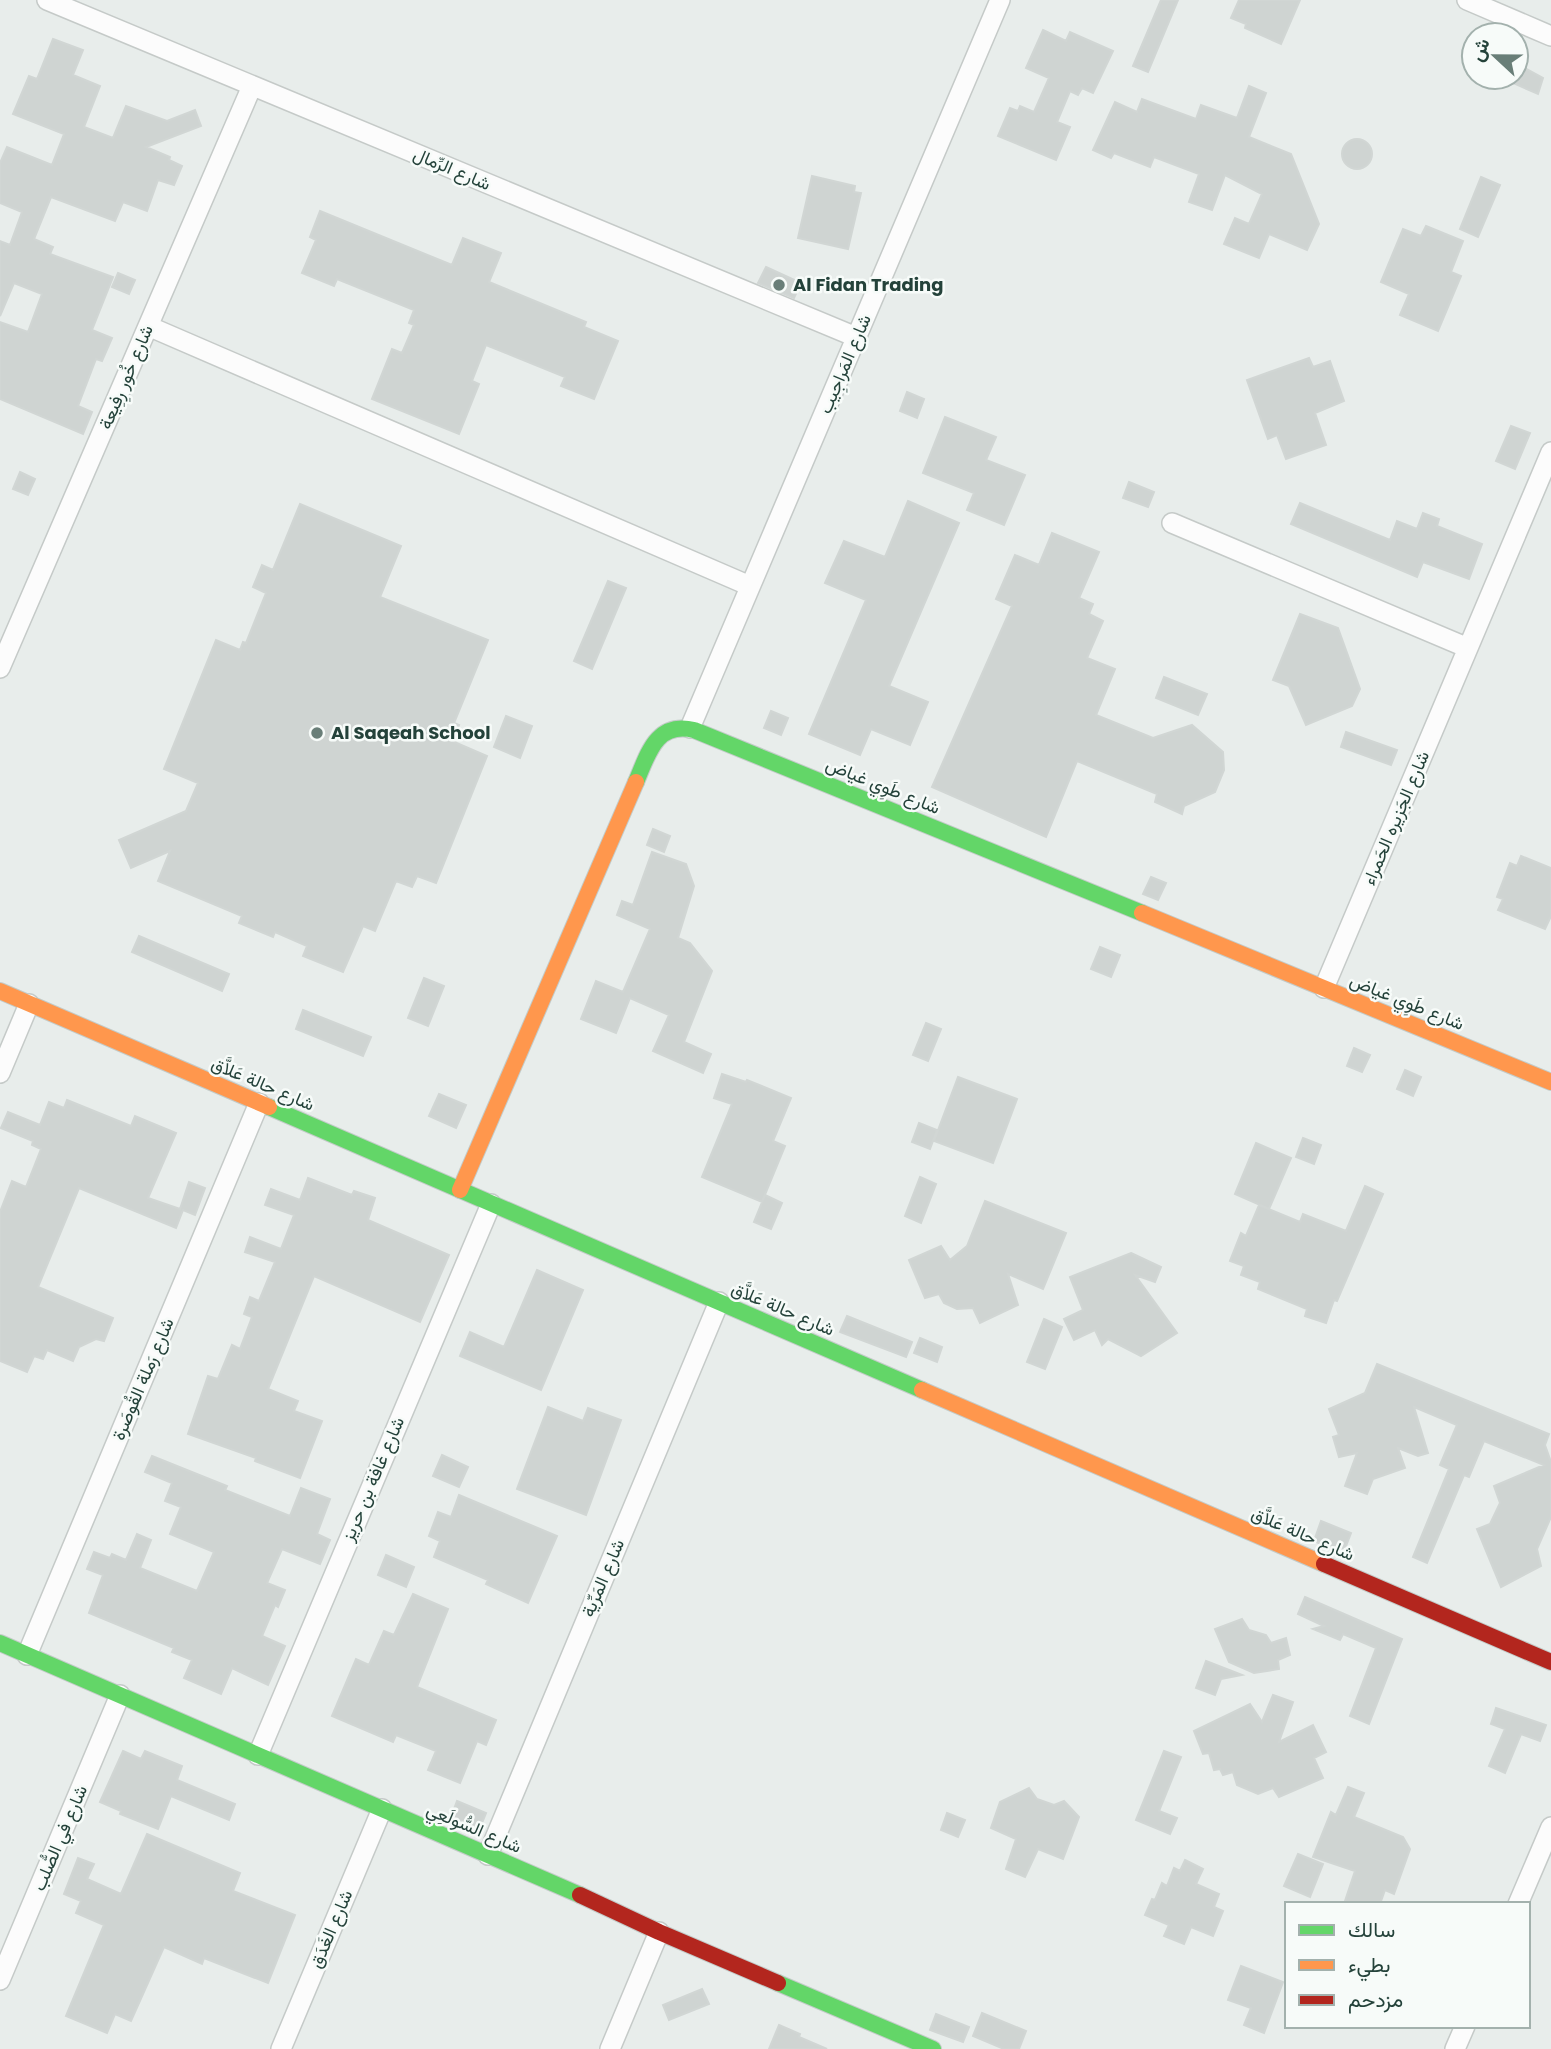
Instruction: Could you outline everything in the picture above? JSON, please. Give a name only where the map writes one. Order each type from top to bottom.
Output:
[{"type":"street","name":"شارع الرِّمال","points":[[47,0],[856,337]]},
{"type":"street","name":"شارع المَراجِيب","points":[[690,728],[1000,0]]},
{"type":"street","points":[[1467,0],[1551,36]]},
{"type":"street","name":"شارع خُور رِفِيعة","points":[[0,668],[252,86]]},
{"type":"street","points":[[148,326],[750,586]]},
{"type":"street","name":"شارع الجَزيره الحَمراء","points":[[1324,988],[1551,452]]},
{"type":"street","points":[[1172,523],[1468,648]]},
{"type":"street","points":[[460,1190],[652,745],[667,730],[677,727],[690,728]]},
{"type":"street","name":"شارع طَوِي غياض","points":[[690,728],[1551,1082]]},
{"type":"street","name":"شارع حالة عَلاَّق","points":[[0,991],[1551,1662]]},
{"type":"street","points":[[0,1073],[29,1004]]},
{"type":"street","name":"شارع رَملة القُوصَرة","points":[[27,1655],[259,1103]]},
{"type":"street","name":"شارع غافة بن حريز","points":[[258,1755],[491,1203]]},
{"type":"street","name":"شارع المَرِّية","points":[[488,1855],[719,1302]]},
{"type":"street","name":"شارع السُّولَعِي","points":[[0,1643],[933,2049]]},
{"type":"street","name":"شارع في الصُّلب","points":[[0,1980],[120,1696]]},
{"type":"street","name":"شارع الغَدَق","points":[[281,2049],[382,1808]]},
{"type":"street","points":[[1519,1902],[1551,1827]]},
{"type":"street","points":[[610,2049],[659,1932]]},
{"type":"street","points":[[1455,2049],[1464,2028]]},
{"type":"building","points":[[1161,0],[1178,0],[1148,72],[1133,66]]},
{"type":"building","points":[[1239,0],[1300,0],[1281,44],[1245,28],[1246,24],[1231,18]]},
{"type":"building","points":[[1043,30],[1066,41],[1070,32],[1113,51],[1093,93],[1082,88],[1078,95],[1070,91],[1057,122],[1070,127],[1056,160],[998,136],[1010,108],[1018,111],[1020,106],[1034,112],[1049,78],[1026,68]]},
{"type":"building","points":[[53,39],[83,50],[73,75],[100,86],[84,127],[113,138],[126,106],[167,121],[195,110],[201,126],[146,147],[170,157],[169,160],[182,166],[174,185],[158,180],[147,211],[123,202],[115,221],[51,197],[34,239],[53,247],[50,254],[113,277],[92,330],[112,338],[102,361],[96,359],[78,406],[92,412],[83,434],[0,399],[0,322],[28,332],[42,294],[14,283],[0,316],[0,241],[10,245],[22,212],[0,203],[0,163],[7,147],[52,165],[64,134],[13,114],[29,76],[37,79]]},
{"type":"building","points":[[1530,71],[1543,78],[1538,94],[1530,90]]},
{"type":"building","points":[[1249,86],[1266,93],[1249,137],[1291,154],[1319,224],[1307,250],[1269,234],[1259,258],[1224,244],[1235,218],[1249,224],[1262,194],[1225,175],[1212,210],[1189,202],[1199,174],[1154,157],[1150,167],[1114,153],[1111,158],[1093,150],[1115,102],[1137,112],[1142,99],[1196,119],[1201,105],[1237,118]]},
{"type":"building","points":[[1357,139],[1363,140],[1371,148],[1371,160],[1363,168],[1357,169],[1351,168],[1343,160],[1342,154],[1343,148],[1351,140]]},
{"type":"building","points":[[812,176],[855,186],[854,192],[861,193],[848,249],[798,238]]},
{"type":"building","points":[[1481,177],[1500,185],[1478,237],[1460,229]]},
{"type":"building","points":[[320,211],[452,265],[463,238],[501,253],[489,282],[586,322],[584,327],[618,341],[594,399],[561,386],[565,377],[486,345],[472,381],[479,384],[459,434],[372,399],[392,349],[402,353],[414,325],[409,323],[414,310],[337,279],[334,286],[302,273],[316,240],[310,237]]},
{"type":"building","points":[[1426,226],[1463,241],[1451,272],[1461,276],[1438,331],[1400,315],[1409,294],[1381,282],[1403,229],[1421,236]]},
{"type":"building","name":"Al Fidan Trading","points":[[766,267],[801,283],[794,298],[758,283]]},
{"type":"building","points":[[118,273],[135,280],[129,294],[112,287]]},
{"type":"building","points":[[1309,358],[1313,367],[1330,361],[1344,401],[1315,413],[1326,445],[1286,459],[1277,435],[1268,439],[1247,380]]},
{"type":"building","points":[[907,392],[924,399],[917,418],[900,411]]},
{"type":"building","points":[[945,417],[996,437],[986,460],[1025,475],[1004,525],[967,510],[974,493],[923,473]]},
{"type":"building","points":[[1511,426],[1530,433],[1515,469],[1496,461]]},
{"type":"building","points":[[20,472],[35,479],[28,495],[13,489]]},
{"type":"building","points":[[1129,482],[1154,492],[1148,507],[1123,498]]},
{"type":"building","points":[[908,501],[959,523],[889,686],[928,702],[910,745],[871,729],[860,755],[809,734],[866,600],[825,583],[844,541],[885,557]]},
{"type":"building","points":[[1300,503],[1390,540],[1397,521],[1417,529],[1423,513],[1439,519],[1437,526],[1482,544],[1469,579],[1423,562],[1417,577],[1291,524]]},
{"type":"building","name":"Al Saqeah School","points":[[300,504],[401,546],[380,597],[488,640],[454,723],[459,725],[452,741],[487,756],[436,883],[417,876],[412,887],[396,881],[375,931],[363,926],[343,972],[303,956],[307,946],[275,932],[273,937],[239,923],[242,916],[158,881],[170,851],[131,868],[119,840],[186,811],[198,783],[164,769],[216,640],[240,650],[243,642],[246,643],[266,593],[253,587],[262,565],[273,570]]},
{"type":"building","points":[[1052,533],[1099,552],[1079,598],[1093,604],[1089,614],[1103,621],[1087,658],[1115,669],[1096,715],[1153,738],[1192,725],[1223,752],[1224,770],[1215,792],[1184,806],[1182,814],[1155,802],[1157,794],[1077,761],[1046,837],[932,787],[1012,606],[996,599],[1015,555],[1039,565]]},
{"type":"building","points":[[608,581],[626,588],[592,669],[574,661]]},
{"type":"building","points":[[1300,614],[1338,628],[1360,689],[1352,706],[1306,725],[1289,686],[1273,680]]},
{"type":"building","points":[[1164,677],[1207,694],[1198,715],[1156,698]]},
{"type":"building","points":[[771,711],[788,718],[781,735],[764,728]]},
{"type":"building","points":[[506,716],[532,726],[520,758],[494,747]]},
{"type":"building","points":[[1346,732],[1397,750],[1391,765],[1341,747]]},
{"type":"building","points":[[653,829],[670,836],[664,852],[647,845]]},
{"type":"building","points":[[652,852],[686,864],[694,886],[678,938],[690,943],[712,971],[684,1042],[711,1054],[703,1073],[653,1051],[669,1015],[630,998],[616,1033],[581,1019],[596,981],[623,992],[650,929],[617,915],[622,901],[633,905]]},
{"type":"building","points":[[1521,856],[1551,868],[1551,916],[1545,929],[1498,910],[1503,899],[1497,897],[1510,863],[1517,866]]},
{"type":"building","points":[[1151,877],[1166,883],[1158,900],[1143,894]]},
{"type":"building","points":[[139,936],[229,974],[222,991],[132,952]]},
{"type":"building","points":[[1100,947],[1120,955],[1111,977],[1091,969]]},
{"type":"building","points":[[424,978],[444,986],[428,1026],[408,1018]]},
{"type":"building","points":[[303,1010],[371,1037],[363,1056],[296,1029]]},
{"type":"building","points":[[926,1023],[941,1029],[928,1061],[913,1055]]},
{"type":"building","points":[[1354,1048],[1370,1055],[1362,1072],[1347,1066]]},
{"type":"building","points":[[1405,1070],[1421,1077],[1413,1096],[1397,1089]]},
{"type":"building","points":[[722,1074],[746,1082],[747,1080],[791,1098],[773,1141],[785,1146],[762,1202],[702,1177],[732,1104],[714,1098]]},
{"type":"building","points":[[958,1077],[1017,1099],[993,1163],[934,1141]]},
{"type":"building","points":[[439,1094],[466,1105],[456,1128],[429,1116]]},
{"type":"building","points":[[67,1100],[131,1126],[135,1116],[176,1133],[148,1198],[180,1209],[189,1182],[205,1188],[195,1215],[183,1210],[176,1228],[79,1188],[38,1287],[113,1318],[104,1341],[96,1339],[79,1347],[73,1361],[47,1350],[43,1359],[34,1356],[27,1372],[0,1361],[0,1212],[12,1181],[26,1187],[41,1149],[32,1145],[33,1141],[1,1128],[8,1112],[40,1125],[49,1102],[64,1108]]},
{"type":"building","points":[[919,1123],[937,1130],[930,1149],[912,1142]]},
{"type":"building","points":[[1303,1138],[1321,1145],[1314,1164],[1296,1157]]},
{"type":"building","points":[[1256,1143],[1291,1158],[1269,1209],[1235,1194]]},
{"type":"building","points":[[920,1177],[936,1184],[921,1223],[905,1216]]},
{"type":"building","points":[[308,1178],[352,1195],[354,1191],[375,1198],[368,1220],[449,1255],[420,1322],[314,1276],[268,1389],[298,1401],[294,1411],[322,1421],[300,1478],[255,1461],[256,1458],[188,1434],[208,1376],[218,1379],[232,1345],[240,1349],[252,1317],[244,1314],[250,1297],[259,1301],[275,1262],[245,1252],[250,1237],[281,1249],[294,1215],[265,1205],[271,1189],[300,1200]]},
{"type":"building","points":[[1365,1186],[1383,1194],[1326,1323],[1305,1316],[1307,1309],[1258,1289],[1260,1282],[1241,1275],[1244,1266],[1230,1261],[1241,1233],[1246,1236],[1259,1205],[1300,1222],[1303,1214],[1346,1231]]},
{"type":"building","points":[[765,1195],[782,1203],[771,1229],[754,1222]]},
{"type":"building","points":[[985,1201],[1066,1233],[1043,1289],[1008,1274],[1018,1305],[980,1323],[973,1308],[957,1309],[944,1303],[939,1294],[925,1298],[909,1260],[941,1246],[950,1260],[967,1246]]},
{"type":"building","points":[[1131,1253],[1161,1267],[1155,1282],[1135,1275],[1177,1333],[1141,1356],[1108,1339],[1102,1345],[1095,1330],[1074,1340],[1064,1319],[1083,1310],[1070,1277]]},
{"type":"building","points":[[537,1270],[583,1290],[541,1390],[460,1356],[470,1332],[504,1347]]},
{"type":"building","points":[[847,1316],[912,1342],[906,1357],[840,1332]]},
{"type":"building","points":[[1044,1319],[1062,1327],[1045,1369],[1027,1362]]},
{"type":"building","points":[[920,1338],[942,1347],[937,1362],[914,1353]]},
{"type":"building","points":[[1377,1364],[1549,1434],[1545,1445],[1551,1462],[1551,1517],[1537,1549],[1541,1566],[1501,1587],[1477,1529],[1490,1524],[1500,1503],[1494,1486],[1544,1465],[1484,1441],[1469,1477],[1464,1475],[1427,1563],[1413,1557],[1449,1469],[1440,1465],[1457,1425],[1414,1407],[1428,1453],[1418,1456],[1398,1448],[1405,1468],[1373,1479],[1367,1494],[1345,1486],[1357,1453],[1339,1457],[1333,1437],[1339,1435],[1329,1409],[1365,1393]]},
{"type":"building","points":[[548,1407],[583,1421],[588,1408],[621,1420],[586,1515],[517,1489]]},
{"type":"building","points":[[442,1455],[468,1467],[459,1487],[433,1476]]},
{"type":"building","points":[[152,1456],[227,1486],[225,1490],[290,1516],[301,1488],[330,1499],[317,1534],[330,1540],[320,1564],[282,1549],[267,1583],[285,1590],[278,1607],[275,1605],[262,1636],[285,1646],[268,1685],[232,1668],[221,1694],[184,1678],[192,1660],[172,1652],[174,1648],[89,1613],[103,1575],[87,1569],[94,1552],[110,1558],[112,1554],[126,1560],[137,1534],[151,1540],[140,1568],[197,1591],[214,1552],[170,1534],[181,1507],[165,1501],[172,1483],[145,1472]]},
{"type":"building","points":[[459,1495],[557,1536],[528,1603],[486,1584],[488,1580],[434,1557],[440,1541],[429,1536],[438,1512],[451,1517]]},
{"type":"building","points":[[1321,1521],[1351,1533],[1343,1554],[1314,1541]]},
{"type":"building","points":[[386,1555],[414,1567],[406,1587],[378,1575]]},
{"type":"building","points":[[413,1594],[448,1609],[417,1687],[496,1720],[486,1745],[477,1741],[460,1783],[428,1770],[436,1751],[396,1735],[393,1742],[332,1716],[356,1659],[369,1665],[384,1631],[394,1635]]},
{"type":"building","points":[[1305,1597],[1402,1639],[1369,1724],[1350,1716],[1376,1648],[1343,1634],[1340,1640],[1313,1629],[1324,1626],[1298,1614]]},
{"type":"building","points":[[1242,1619],[1249,1630],[1266,1635],[1271,1643],[1286,1638],[1290,1655],[1278,1660],[1279,1669],[1254,1673],[1229,1662],[1215,1629]]},
{"type":"building","points":[[1206,1661],[1242,1675],[1221,1679],[1215,1695],[1196,1688]]},
{"type":"building","points":[[1273,1695],[1293,1702],[1279,1742],[1313,1725],[1326,1752],[1314,1758],[1323,1778],[1279,1797],[1273,1788],[1258,1794],[1237,1785],[1233,1772],[1223,1775],[1220,1769],[1214,1770],[1209,1753],[1203,1754],[1194,1731],[1250,1704],[1262,1722]]},
{"type":"building","points":[[1496,1708],[1546,1725],[1540,1741],[1521,1734],[1505,1773],[1489,1766],[1505,1729],[1491,1724]]},
{"type":"building","points":[[123,1751],[141,1759],[145,1751],[182,1766],[177,1780],[235,1804],[229,1820],[171,1796],[158,1829],[120,1814],[121,1811],[100,1802]]},
{"type":"building","points":[[1164,1751],[1181,1757],[1159,1811],[1177,1818],[1170,1834],[1136,1820]]},
{"type":"building","points":[[1348,1787],[1364,1793],[1354,1817],[1403,1837],[1410,1849],[1394,1894],[1385,1890],[1381,1902],[1345,1902],[1355,1871],[1313,1857],[1331,1812],[1336,1815]]},
{"type":"building","points":[[1029,1788],[1037,1799],[1054,1805],[1064,1801],[1079,1817],[1063,1859],[1038,1849],[1025,1877],[1006,1869],[1016,1839],[991,1828],[1000,1802]]},
{"type":"building","points":[[457,1801],[486,1813],[480,1828],[451,1817]]},
{"type":"building","points":[[947,1813],[965,1820],[958,1837],[941,1830]]},
{"type":"building","points":[[147,1834],[240,1873],[233,1891],[295,1915],[268,1983],[204,1958],[202,1964],[164,1947],[131,2021],[115,2014],[107,2033],[66,2016],[104,1925],[76,1913],[81,1901],[64,1894],[78,1858],[94,1864],[87,1879],[121,1894]]},
{"type":"building","points":[[1298,1854],[1323,1864],[1310,1897],[1284,1886]]},
{"type":"building","points":[[1185,1860],[1203,1869],[1196,1884],[1219,1894],[1214,1907],[1223,1911],[1213,1936],[1191,1927],[1184,1944],[1164,1936],[1169,1925],[1145,1915],[1162,1883],[1167,1886],[1174,1868],[1180,1871]]},
{"type":"building","points":[[1241,1966],[1283,1982],[1264,2033],[1244,2025],[1251,2008],[1228,2000]]},
{"type":"building","points":[[702,1989],[709,2004],[669,2020],[663,2005]]},
{"type":"building","points":[[982,2013],[1026,2031],[1019,2049],[1004,2049],[973,2036]]},
{"type":"building","points":[[936,2014],[969,2027],[963,2042],[930,2030]]},
{"type":"building","points":[[779,2025],[800,2034],[799,2037],[827,2049],[769,2049]]},
{"type":"traffic: fast","points":[[636,782],[650,751],[662,735],[671,730],[694,730],[1142,913]]},
{"type":"traffic: fast","points":[[269,1107],[922,1390]]},
{"type":"traffic: fast","points":[[0,1643],[580,1895]]},
{"type":"traffic: fast","points":[[778,1983],[933,2049]]},
{"type":"traffic: slow","points":[[460,1190],[636,782]]},
{"type":"traffic: slow","points":[[1142,913],[1551,1082]]},
{"type":"traffic: slow","points":[[0,991],[269,1107]]},
{"type":"traffic: slow","points":[[922,1390],[1324,1564]]},
{"type":"traffic: jam","points":[[1324,1564],[1551,1662]]},
{"type":"traffic: jam","points":[[580,1895],[778,1983]]},
{"type":"place","name":"Al Fidan Trading","points":[[779,285]]},
{"type":"place","name":"Al Saqeah School","points":[[317,733]]}]
